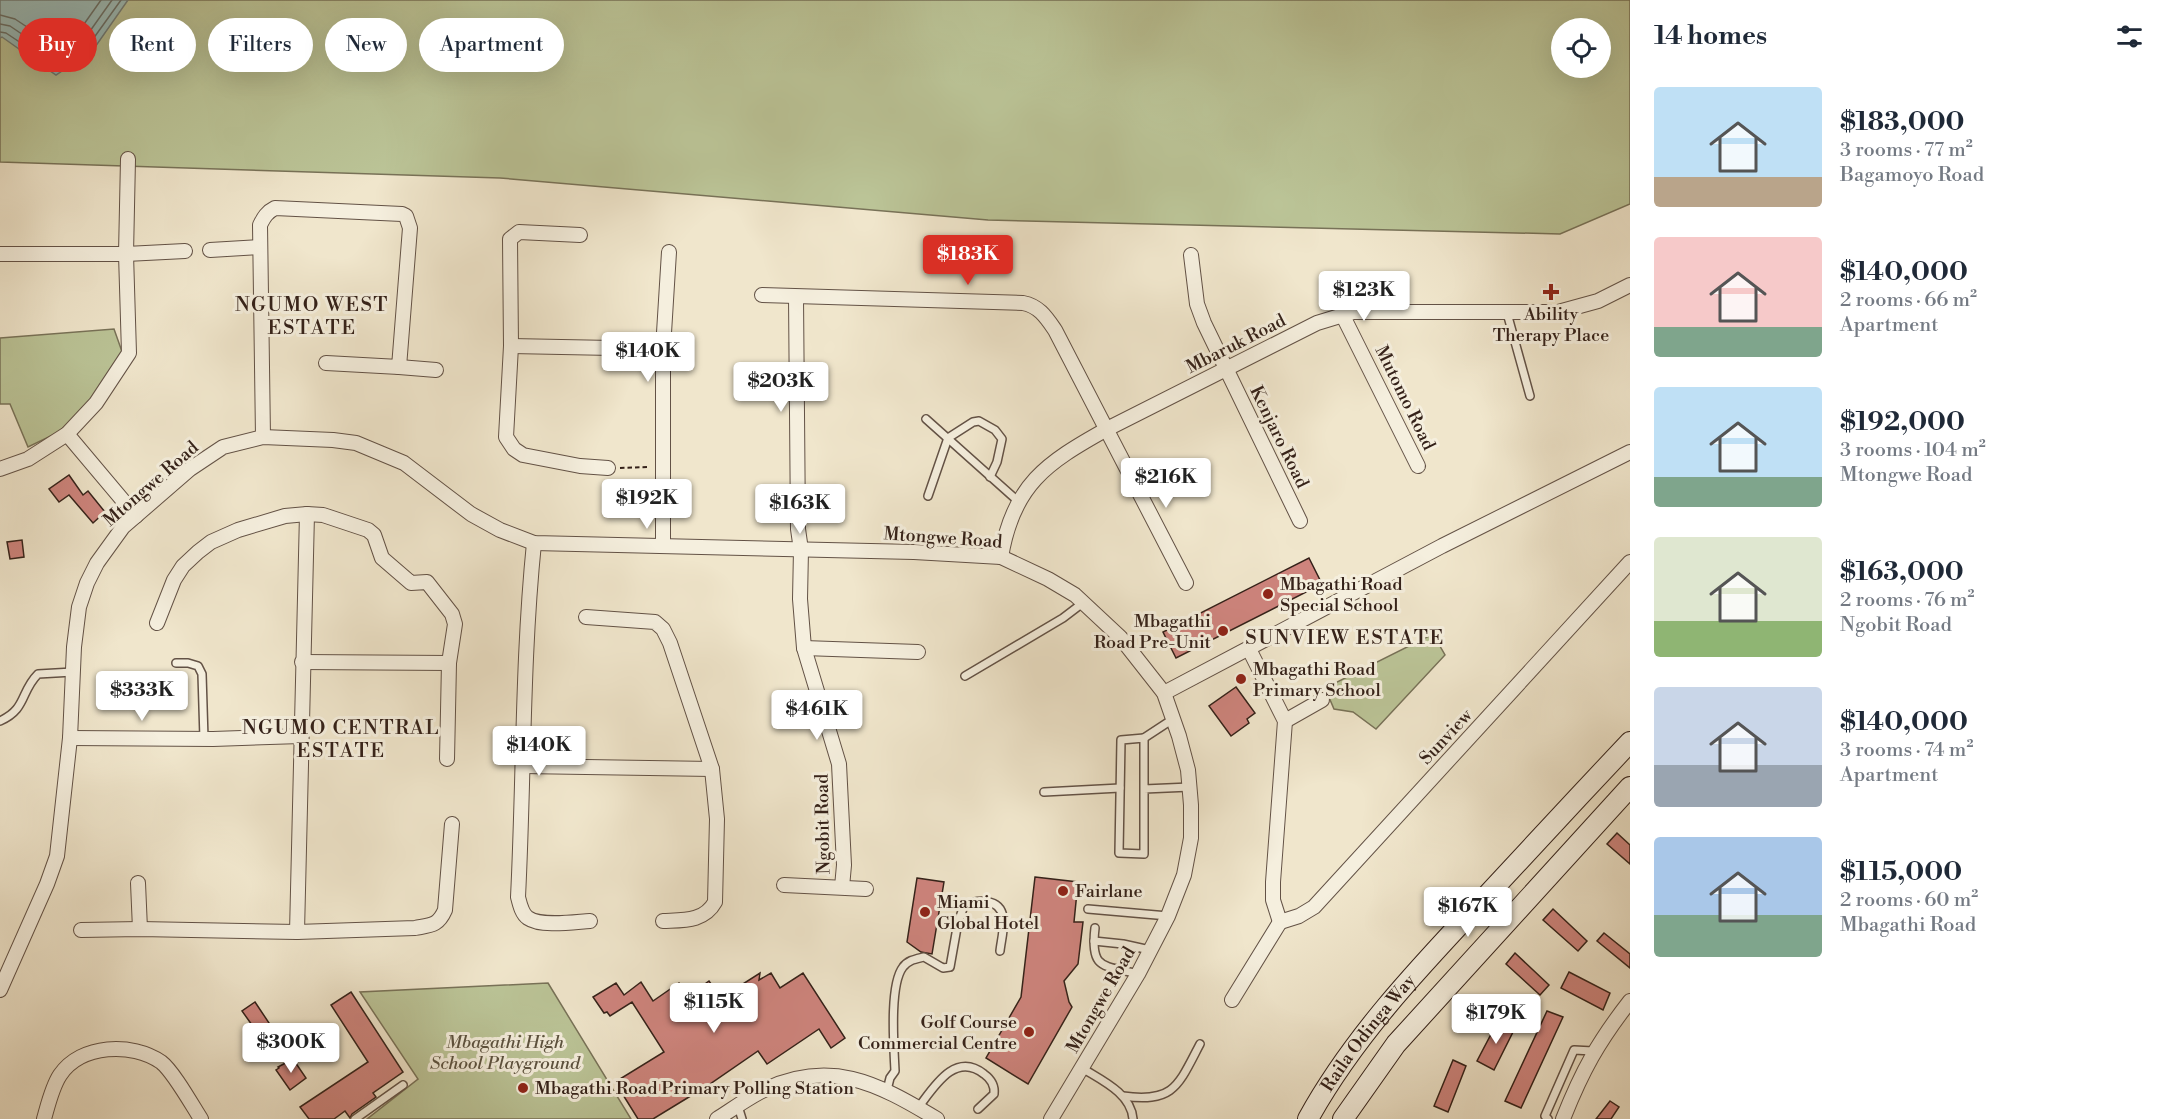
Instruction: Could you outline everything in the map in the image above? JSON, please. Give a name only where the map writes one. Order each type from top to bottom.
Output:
[{"type":"main road","name":"Raila Odinga Way","points":[[1308,1119],[1351,1051],[1423,965],[1620,761],[1630,742]]},
{"type":"main road","name":"Raila Odinga Way","points":[[1343,1119],[1396,1044],[1630,787]]},
{"type":"street","points":[[0,469],[28,459],[67,434],[96,404],[129,353],[126,254],[128,159]]},
{"type":"street","points":[[263,437],[260,225],[268,212],[275,208],[406,216],[410,228],[399,367]]},
{"type":"street","points":[[580,235],[519,232],[510,239],[511,346],[506,437],[509,443],[523,454],[580,466],[608,468]]},
{"type":"street","points":[[210,250],[260,247]]},
{"type":"street","points":[[0,254],[126,254],[186,251]]},
{"type":"street","points":[[663,546],[663,349],[669,252]]},
{"type":"street","name":"Kenjaro Road","points":[[1191,255],[1197,304],[1225,369],[1300,521]]},
{"type":"street","name":"Mbaruk Road","points":[[1001,557],[1008,524],[1019,502],[1040,473],[1050,464],[1107,429],[1317,323],[1342,314],[1558,312],[1598,301],[1630,285]]},
{"type":"street","points":[[762,295],[1023,303],[1043,313],[1055,330],[1186,583]]},
{"type":"street","name":"Ngobit Road","points":[[796,297],[798,529],[801,550],[804,648],[839,764],[844,865],[842,887]]},
{"type":"street","name":"Mutomo Road","points":[[1342,314],[1418,466]]},
{"type":"street","points":[[511,346],[663,349]]},
{"type":"street","points":[[326,363],[436,370]]},
{"type":"street","points":[[67,434],[136,516]]},
{"type":"street","name":"Mtongwe Road","points":[[0,988],[47,884],[57,856],[70,738],[79,607],[87,584],[110,545],[123,527],[200,461],[223,447],[263,437],[333,440],[356,443],[404,463],[471,514],[500,530],[534,543],[914,552],[1001,557],[1048,579],[1075,595],[1120,637],[1164,693],[1188,770],[1191,838],[1184,875],[1168,916],[1138,974],[1051,1119]]},
{"type":"street","points":[[1164,693],[1188,678],[1249,649],[1442,546],[1630,452]]},
{"type":"street","points":[[157,623],[174,580],[183,566],[204,547],[238,530],[260,522],[307,514],[323,515],[350,522],[368,530],[374,535],[380,555],[411,583],[426,582],[452,615],[455,624],[449,663],[447,759]]},
{"type":"street","points":[[297,932],[307,514]]},
{"type":"street","points":[[534,543],[525,677],[518,897],[521,910],[527,918],[538,923],[590,921]]},
{"type":"street","name":"Sunview","points":[[1280,922],[1299,916],[1314,907],[1630,562]]},
{"type":"street","points":[[586,617],[642,619],[655,622],[663,629],[683,679],[712,769],[717,819],[715,902],[708,913],[700,917],[663,921]]},
{"type":"street","points":[[804,648],[918,652]]},
{"type":"street","points":[[1232,1000],[1280,922],[1273,900],[1273,882],[1285,721],[1249,649]]},
{"type":"street","points":[[302,662],[449,663]]},
{"type":"street","points":[[1285,721],[1322,700]]},
{"type":"street","points":[[70,738],[301,736]]},
{"type":"street","points":[[523,766],[712,769]]},
{"type":"street","points":[[81,930],[297,932],[415,928],[434,924],[441,919],[445,910],[452,824]]},
{"type":"street","points":[[138,883],[140,929]]},
{"type":"street","points":[[784,885],[866,889]]},
{"type":"street","points":[[1563,1119],[1577,1082],[1593,1051],[1630,1001]]},
{"type":"street","points":[[44,1119],[60,1076],[72,1063],[88,1053],[107,1049],[131,1050],[150,1056],[164,1064],[201,1119]]},
{"type":"street","points":[[717,1119],[740,1112],[761,1092],[797,1078],[826,1075],[848,1077],[887,1090],[937,1119]]},
{"type":"lane","points":[[1507,313],[1530,396]]},
{"type":"lane","points":[[926,419],[1019,502]]},
{"type":"lane","points":[[928,496],[948,438],[973,422],[985,423],[995,430],[1002,440],[997,462],[990,477]]},
{"type":"lane","points":[[965,676],[1063,618],[1084,603]]},
{"type":"lane","points":[[176,663],[198,666],[202,674],[204,738]]},
{"type":"lane","points":[[0,721],[10,717],[17,710],[38,674],[73,672]]},
{"type":"lane","points":[[1144,738],[1144,854],[1119,853],[1121,740],[1144,738],[1173,719]]},
{"type":"lane","points":[[1144,789],[1190,787]]},
{"type":"lane","points":[[1044,792],[1120,788]]},
{"type":"lane","points":[[887,1090],[890,1078],[895,1071],[894,1018],[897,984],[902,968],[911,960],[924,957],[943,968],[950,967],[958,922],[964,906],[973,901],[989,902],[999,907],[1004,917],[1000,951]]},
{"type":"lane","points":[[1089,909],[1168,916]]},
{"type":"lane","points":[[1095,928],[1093,950],[1098,962],[1138,974]]},
{"type":"lane","points":[[1094,940],[1150,950]]},
{"type":"lane","points":[[1123,1096],[1144,1099],[1162,1096],[1173,1089],[1200,1044]]},
{"type":"lane","points":[[1548,1119],[1545,1116],[1574,1050],[1593,1051]]},
{"type":"lane","points":[[918,1108],[949,1072],[957,1066],[968,1066],[980,1070],[994,1086],[994,1094],[978,1109]]},
{"type":"lane","points":[[1082,1068],[1123,1096],[1130,1106],[1133,1119]]},
{"type":"lane","points":[[355,1119],[403,1085]]},
{"type":"path","points":[[608,468],[663,466]]},
{"type":"green space","points":[[0,0],[1630,0],[1630,204],[1560,234],[988,220],[500,178],[0,162]]},
{"type":"green space","points":[[114,329],[125,360],[78,423],[28,447],[10,404],[0,404],[0,338]]},
{"type":"green space","points":[[1433,634],[1445,655],[1376,729],[1353,712],[1334,709],[1325,688]]},
{"type":"green space","name":"Mbagathi High School Playground","points":[[548,983],[631,1119],[367,1119],[418,1079],[360,992]]},
{"type":"water","points":[[0,0],[128,0],[115,18],[109,18],[109,27],[97,44],[97,18],[18,18],[18,48],[2,37],[0,38]]},
{"type":"building","points":[[69,475],[83,495],[88,491],[105,512],[93,523],[69,495],[59,502],[49,489]]},
{"type":"building","points":[[22,540],[24,557],[10,559],[7,542]]},
{"type":"building","points":[[1309,558],[1322,584],[1176,658],[1163,632]]},
{"type":"building","points":[[1236,687],[1255,713],[1247,719],[1249,723],[1231,736],[1209,706]]},
{"type":"building","points":[[1617,833],[1630,845],[1630,864],[1607,844]]},
{"type":"building","points":[[1035,877],[1078,882],[1074,922],[1083,922],[1078,964],[1064,981],[1072,1007],[1028,1084],[986,1058],[1021,997]]},
{"type":"building","name":"Miami Global Hotel","points":[[917,878],[944,882],[932,954],[921,952],[907,942]]},
{"type":"building","points":[[1553,909],[1587,941],[1578,951],[1543,920]]},
{"type":"building","points":[[1604,933],[1630,954],[1630,968],[1597,941]]},
{"type":"building","points":[[1515,953],[1549,985],[1540,995],[1506,964]]},
{"type":"building","points":[[1569,972],[1610,993],[1603,1010],[1561,988]]},
{"type":"building","points":[[760,973],[759,980],[771,973],[780,988],[803,973],[845,1038],[831,1048],[819,1029],[767,1064],[758,1051],[653,1119],[638,1119],[615,1082],[664,1052],[632,1002],[610,1016],[607,1012],[604,1013],[593,997],[616,983],[624,995],[641,982],[653,1001],[679,983],[688,996],[709,981],[721,998]]},
{"type":"building","points":[[351,992],[403,1072],[373,1093],[376,1097],[352,1114],[350,1118],[345,1111],[334,1119],[309,1119],[300,1107],[368,1062],[331,1005]]},
{"type":"building","points":[[255,1002],[279,1038],[267,1046],[242,1011]]},
{"type":"building","points":[[1547,1011],[1563,1017],[1521,1108],[1505,1101]]},
{"type":"building","points":[[1499,1019],[1515,1028],[1494,1070],[1477,1061]]},
{"type":"building","points":[[293,1059],[306,1078],[290,1090],[276,1070]]},
{"type":"building","points":[[1453,1060],[1466,1066],[1448,1112],[1434,1106]]},
{"type":"building","points":[[1610,1101],[1619,1107],[1611,1119],[1596,1119]]},
{"type":"place","name":"Ability Therapy Place","points":[[1551,292]]},
{"type":"place","name":"Mbagathi Road Special School","points":[[1268,594]]},
{"type":"place","name":"Mbagathi Road Pre-Unit","points":[[1223,631]]},
{"type":"place","name":"Mbagathi Road Primary School","points":[[1241,679]]},
{"type":"place","name":"Fairlane","points":[[1063,891]]},
{"type":"place","name":"Miami Global Hotel","points":[[925,912]]},
{"type":"place","name":"Golf Course Commercial Centre","points":[[1029,1032]]},
{"type":"place","name":"Mbagathi Road Primary Polling Station","points":[[523,1088]]},
{"type":"district","name":"NGUMO WEST ESTATE","points":[[312,316]]},
{"type":"district","name":"SUNVIEW ESTATE","points":[[1345,638]]},
{"type":"district","name":"NGUMO CENTRAL ESTATE","points":[[341,740]]}]
